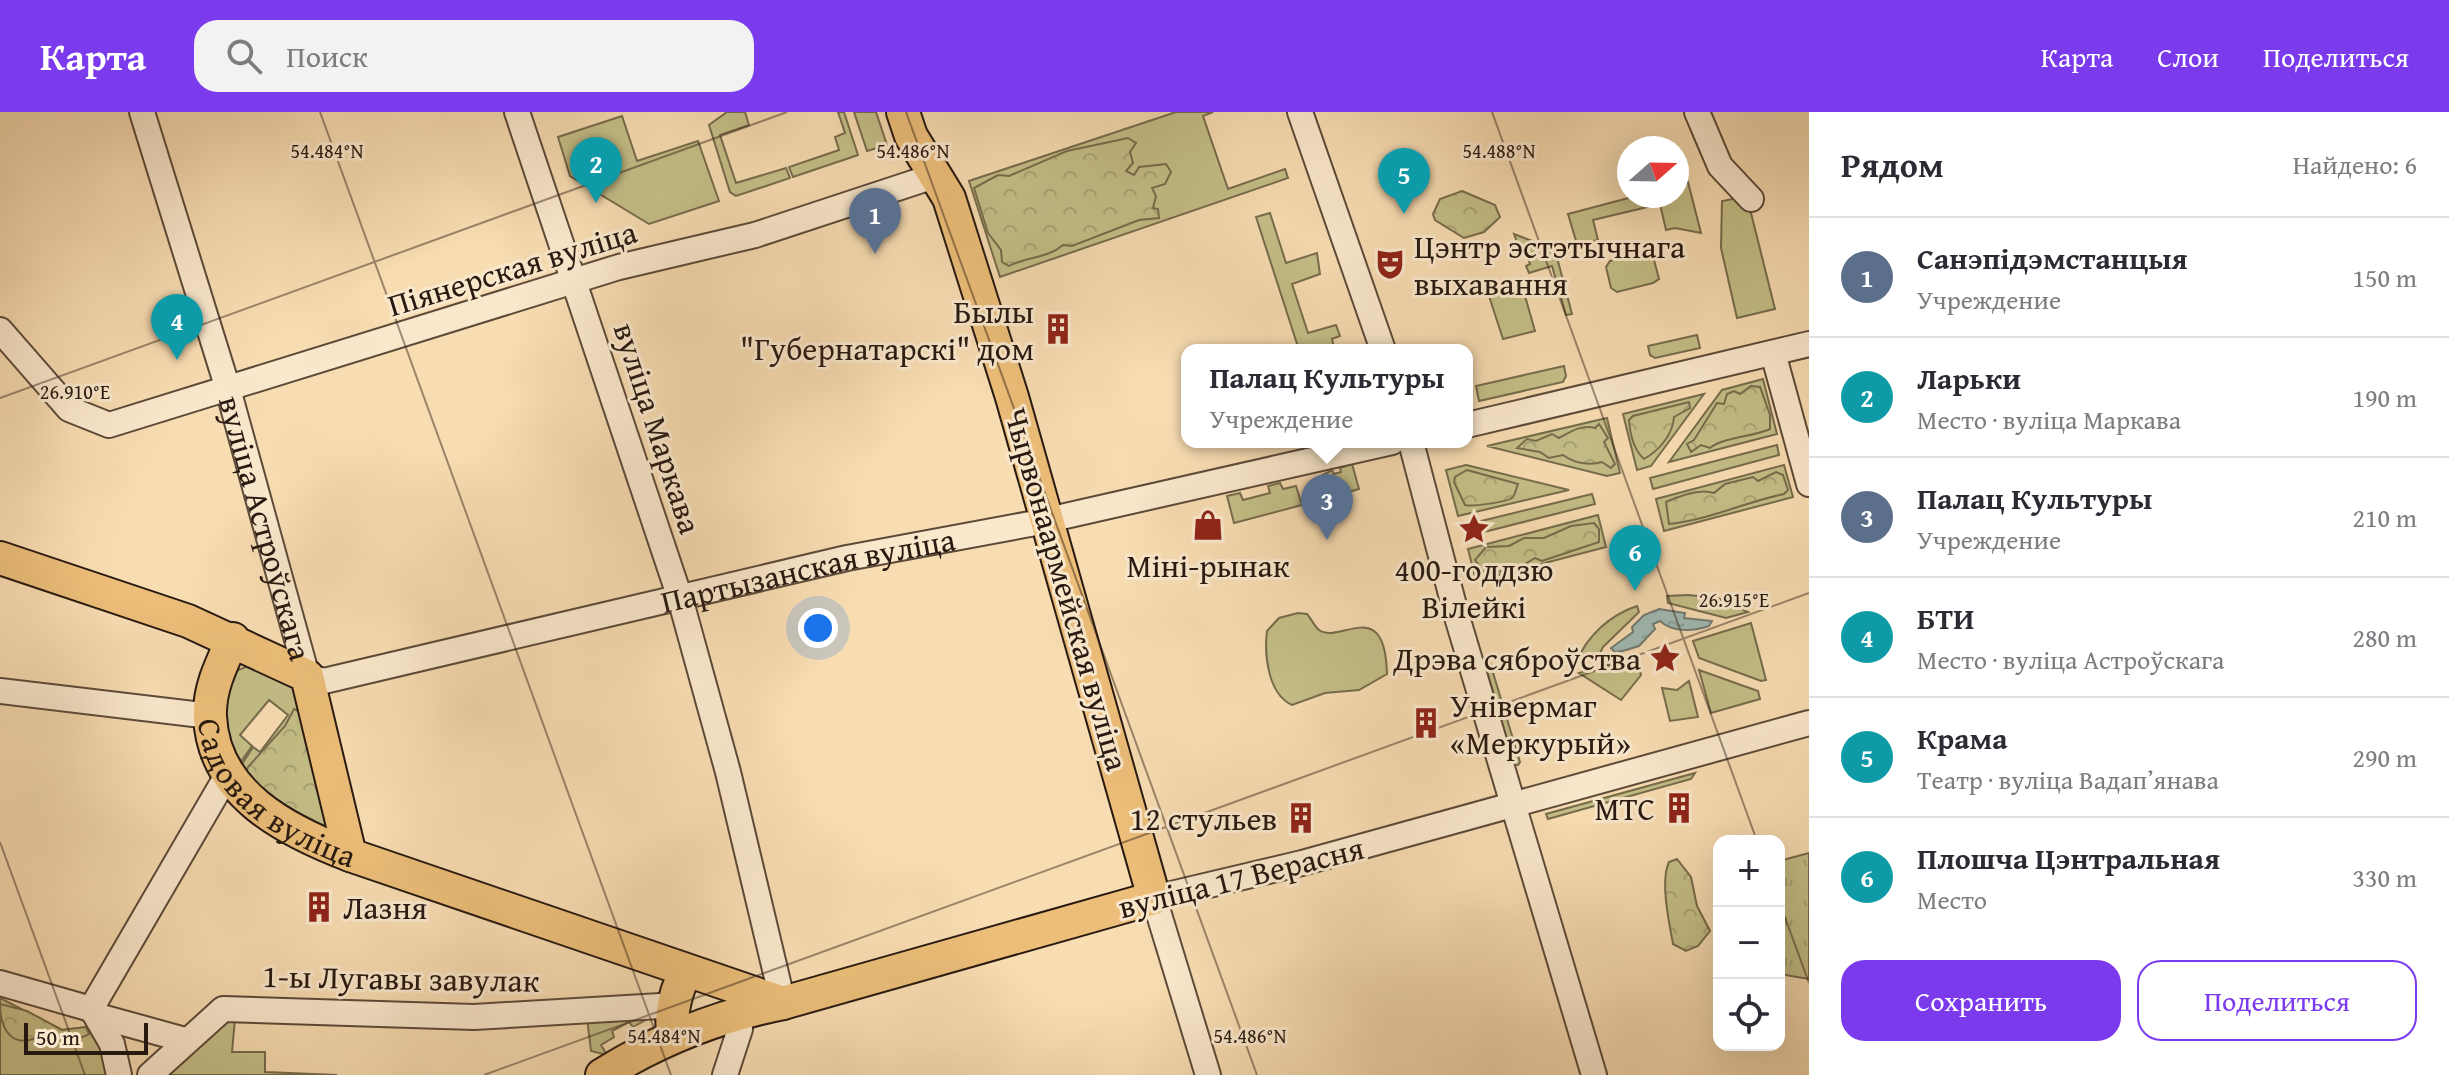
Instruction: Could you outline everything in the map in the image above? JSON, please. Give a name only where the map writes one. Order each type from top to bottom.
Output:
[{"type":"main road","name":"Чырвонаармейская вуліца","points":[[903,112],[911,136],[949,198],[1047,520],[1154,898]]},
{"type":"main road","name":"Партызанская вуліца","points":[[0,558],[233,639],[307,676]]},
{"type":"main road","points":[[210,716],[216,677],[233,639]]},
{"type":"main road","name":"вуліца Астроўскага","points":[[307,676],[350,855]]},
{"type":"main road","name":"Садовая вуліца","points":[[210,716],[229,772],[267,816],[306,838],[783,1003]]},
{"type":"main road","name":"вуліца 17 Верасня","points":[[602,1075],[632,1056],[676,1020],[783,1003],[1154,898]]},
{"type":"main road","points":[[676,1020],[678,987],[688,971]]},
{"type":"street","name":"вуліца Астроўскага","points":[[142,112],[228,389],[307,676]]},
{"type":"street","name":"вуліца Маркава","points":[[517,112],[571,281],[585,310],[680,598],[728,772],[783,1003]]},
{"type":"street","points":[[1300,112],[1381,344]]},
{"type":"street","points":[[1697,112],[1720,166],[1751,199]]},
{"type":"street","name":"Піянерская вуліца","points":[[0,330],[69,409],[109,425],[571,281],[755,235],[934,176]]},
{"type":"street","points":[[1473,424],[1809,344]]},
{"type":"street","points":[[1773,353],[1809,484]]},
{"type":"street","name":"Партызанская вуліца","points":[[307,676],[324,681],[847,558],[1047,520],[1365,448]]},
{"type":"street","points":[[1413,448],[1457,617],[1594,1075]]},
{"type":"street","name":"Садовая вуліца","points":[[0,691],[210,716]]},
{"type":"street","name":"вуліца 17 Верасня","points":[[1154,898],[1302,863],[1809,723]]},
{"type":"street","points":[[94,1012],[229,772]]},
{"type":"street","name":"Чырвонаармейская вуліца","points":[[1154,898],[1208,1075]]},
{"type":"street","points":[[0,983],[185,1040]]},
{"type":"street","name":"1-ы Лугавы завулак","points":[[150,1075],[185,1040],[223,1009],[676,1020]]},
{"type":"street","points":[[94,1012],[112,1044],[119,1075]]},
{"type":"street","points":[[725,1075],[740,1029],[735,1012]]},
{"type":"green space","points":[[727,112],[745,112],[749,125],[720,135],[736,183],[786,168],[790,178],[736,196],[730,192],[709,125]]},
{"type":"green space","points":[[838,112],[844,112],[858,155],[793,177],[789,167],[839,150],[835,137],[845,133]]},
{"type":"green space","points":[[854,112],[876,112],[887,145],[867,151]]},
{"type":"green space","points":[[1176,112],[1213,112],[1203,116],[1228,189],[1285,169],[1288,178],[1000,277],[969,181]]},
{"type":"green space","points":[[622,116],[637,161],[698,141],[719,201],[649,224],[570,176],[558,137]]},
{"type":"green space","points":[[1128,138],[1136,143],[1130,152],[1133,163],[1126,171],[1134,175],[1139,167],[1166,164],[1171,172],[1165,184],[1152,188],[1156,196],[1153,208],[1158,209],[1159,218],[1139,220],[1009,266],[1002,262],[1001,250],[988,233],[974,188],[998,175],[1009,176],[1067,151]]},
{"type":"green space","points":[[1689,186],[1701,233],[1675,228],[1666,230],[1661,208],[1689,208]]},
{"type":"green space","points":[[1462,191],[1495,205],[1500,217],[1484,232],[1464,238],[1435,220],[1433,214],[1440,199]]},
{"type":"green space","points":[[1738,198],[1751,213],[1775,309],[1737,318],[1721,248],[1722,201]]},
{"type":"green space","points":[[1617,201],[1617,208],[1643,208],[1593,220],[1598,240],[1577,244],[1568,214]]},
{"type":"green space","points":[[1270,213],[1286,263],[1317,253],[1320,274],[1292,284],[1308,333],[1336,325],[1340,336],[1332,339],[1333,344],[1297,344],[1256,217]]},
{"type":"green space","points":[[1514,234],[1555,250],[1572,314],[1566,315],[1552,266],[1529,273],[1526,266],[1530,264],[1525,248],[1520,250]]},
{"type":"green space","points":[[1646,252],[1653,256],[1659,279],[1617,292],[1611,288],[1606,267],[1610,261]]},
{"type":"green space","points":[[1521,282],[1535,331],[1503,339],[1488,293]]},
{"type":"green space","points":[[1697,335],[1700,348],[1655,358],[1650,355],[1648,346]]},
{"type":"green space","points":[[1564,366],[1566,376],[1563,382],[1479,401],[1476,386]]},
{"type":"green space","points":[[1763,379],[1777,434],[1669,462],[1722,390]]},
{"type":"green space","points":[[1751,386],[1760,387],[1770,415],[1770,429],[1710,448],[1701,445],[1691,452],[1687,444],[1694,440],[1717,403],[1724,404],[1727,394],[1734,391],[1740,394]]},
{"type":"green space","points":[[1704,394],[1651,466],[1637,470],[1623,414]]},
{"type":"green space","points":[[1689,402],[1690,408],[1674,417],[1665,441],[1644,459],[1633,441],[1629,420],[1633,416]]},
{"type":"green space","points":[[1607,418],[1620,473],[1607,476],[1487,446]]},
{"type":"green space","points":[[1599,424],[1608,438],[1604,442],[1615,464],[1611,468],[1602,462],[1582,463],[1563,455],[1549,458],[1540,452],[1517,448],[1527,439],[1536,441],[1552,434],[1559,438],[1576,429],[1595,428]]},
{"type":"green space","points":[[1777,445],[1779,455],[1653,489],[1650,478]]},
{"type":"green space","points":[[1352,464],[1359,489],[1317,501],[1311,481],[1332,470],[1334,474],[1341,472],[1340,468]]},
{"type":"green space","points":[[1466,465],[1569,490],[1458,516],[1446,470]]},
{"type":"green space","points":[[1784,465],[1793,497],[1664,531],[1656,499]]},
{"type":"green space","points":[[1467,470],[1518,484],[1514,495],[1498,502],[1465,505],[1454,482],[1455,477]]},
{"type":"green space","points":[[1776,472],[1783,475],[1788,490],[1784,494],[1698,519],[1669,524],[1666,502],[1696,492],[1714,493],[1725,484],[1753,477],[1758,481]]},
{"type":"green space","points":[[1280,483],[1283,489],[1296,486],[1302,505],[1234,523],[1227,496],[1240,493],[1243,500],[1270,493],[1268,486]]},
{"type":"green space","points":[[1592,494],[1595,504],[1480,533],[1477,522]]},
{"type":"green space","points":[[1598,515],[1606,547],[1476,581],[1468,549]]},
{"type":"green space","points":[[1594,523],[1599,529],[1599,542],[1542,561],[1535,558],[1520,567],[1486,575],[1475,560],[1486,547],[1509,546],[1524,538],[1544,538],[1571,526]]},
{"type":"green space","points":[[1667,596],[1718,598],[1748,612],[1726,618],[1668,603]]},
{"type":"green space","points":[[1637,606],[1639,612],[1603,647],[1599,655],[1576,662],[1601,627]]},
{"type":"green space","points":[[1307,614],[1319,630],[1328,633],[1370,629],[1378,635],[1384,650],[1387,674],[1359,690],[1325,693],[1292,705],[1284,700],[1269,673],[1267,631],[1279,618]]},
{"type":"green space","points":[[1751,623],[1766,680],[1761,681],[1699,658],[1693,641]]},
{"type":"green space","points":[[1488,656],[1520,762],[1518,765],[1514,764],[1484,661]]},
{"type":"green space","points":[[1636,656],[1641,675],[1621,700],[1579,673]]},
{"type":"green space","points":[[248,666],[297,679],[343,843],[237,772],[253,747],[260,752],[288,715],[269,700],[240,735],[252,746],[235,770],[220,740],[227,682],[233,672]]},
{"type":"green space","points":[[1699,670],[1758,691],[1760,699],[1711,713]]},
{"type":"green space","points":[[1689,681],[1698,717],[1670,721],[1662,688],[1677,690]]},
{"type":"green space","points":[[294,709],[303,713],[340,826],[316,834],[245,777],[248,767],[285,726]]},
{"type":"green space","points":[[1695,773],[1691,779],[1548,819],[1546,814]]},
{"type":"green space","points":[[1809,853],[1809,979],[1785,975],[1785,859]]},
{"type":"green space","points":[[1677,859],[1691,877],[1697,906],[1710,931],[1698,946],[1686,951],[1673,944],[1666,902],[1666,870],[1669,862]]},
{"type":"green space","points":[[0,998],[62,1030],[94,1026],[111,1075],[0,1075]]},
{"type":"green space","points":[[0,1004],[27,1011],[62,1030],[86,1027],[89,1034],[78,1038],[45,1035],[17,1040],[4,1026]]},
{"type":"green space","points":[[651,1017],[633,1027],[629,1022],[612,1031],[614,1037],[601,1045],[607,1055],[591,1051],[587,1018]]},
{"type":"green space","points":[[235,1019],[232,1052],[265,1052],[265,1072],[337,1075],[166,1075],[223,1020]]},
{"type":"water","points":[[1659,609],[1685,613],[1684,618],[1712,621],[1709,626],[1689,630],[1676,629],[1660,621],[1653,624],[1655,629],[1639,646],[1616,653],[1611,648],[1633,632],[1632,627],[1644,615]]},
{"type":"place","name":"Ларьки","points":[[596,203]]},
{"type":"place","name":"Крама","points":[[1404,214]]},
{"type":"place","name":"Санэпідэмстанцыя","points":[[875,254]]},
{"type":"place","name":"Цэнтр эстэтычнага выхавання","points":[[1390,264]]},
{"type":"place","name":"Былы \"Губернатарскі\" дом","points":[[1058,329]]},
{"type":"place","name":"БТИ","points":[[177,360]]},
{"type":"place","name":"Міні-рынак","points":[[1208,525]]},
{"type":"place","name":"400-годдзю Вілейкі","points":[[1474,529]]},
{"type":"place","name":"Палац Культуры","points":[[1327,540]]},
{"type":"place","name":"Плошча Цэнтральная","points":[[1635,591]]},
{"type":"place","name":"Дрэва сяброўства","points":[[1665,658]]},
{"type":"place","name":"Універмаг «Меркурый»","points":[[1426,723]]},
{"type":"place","name":"МТС","points":[[1679,808]]},
{"type":"place","name":"12 стульев","points":[[1301,818]]},
{"type":"place","name":"Лазня","points":[[319,907]]}]
